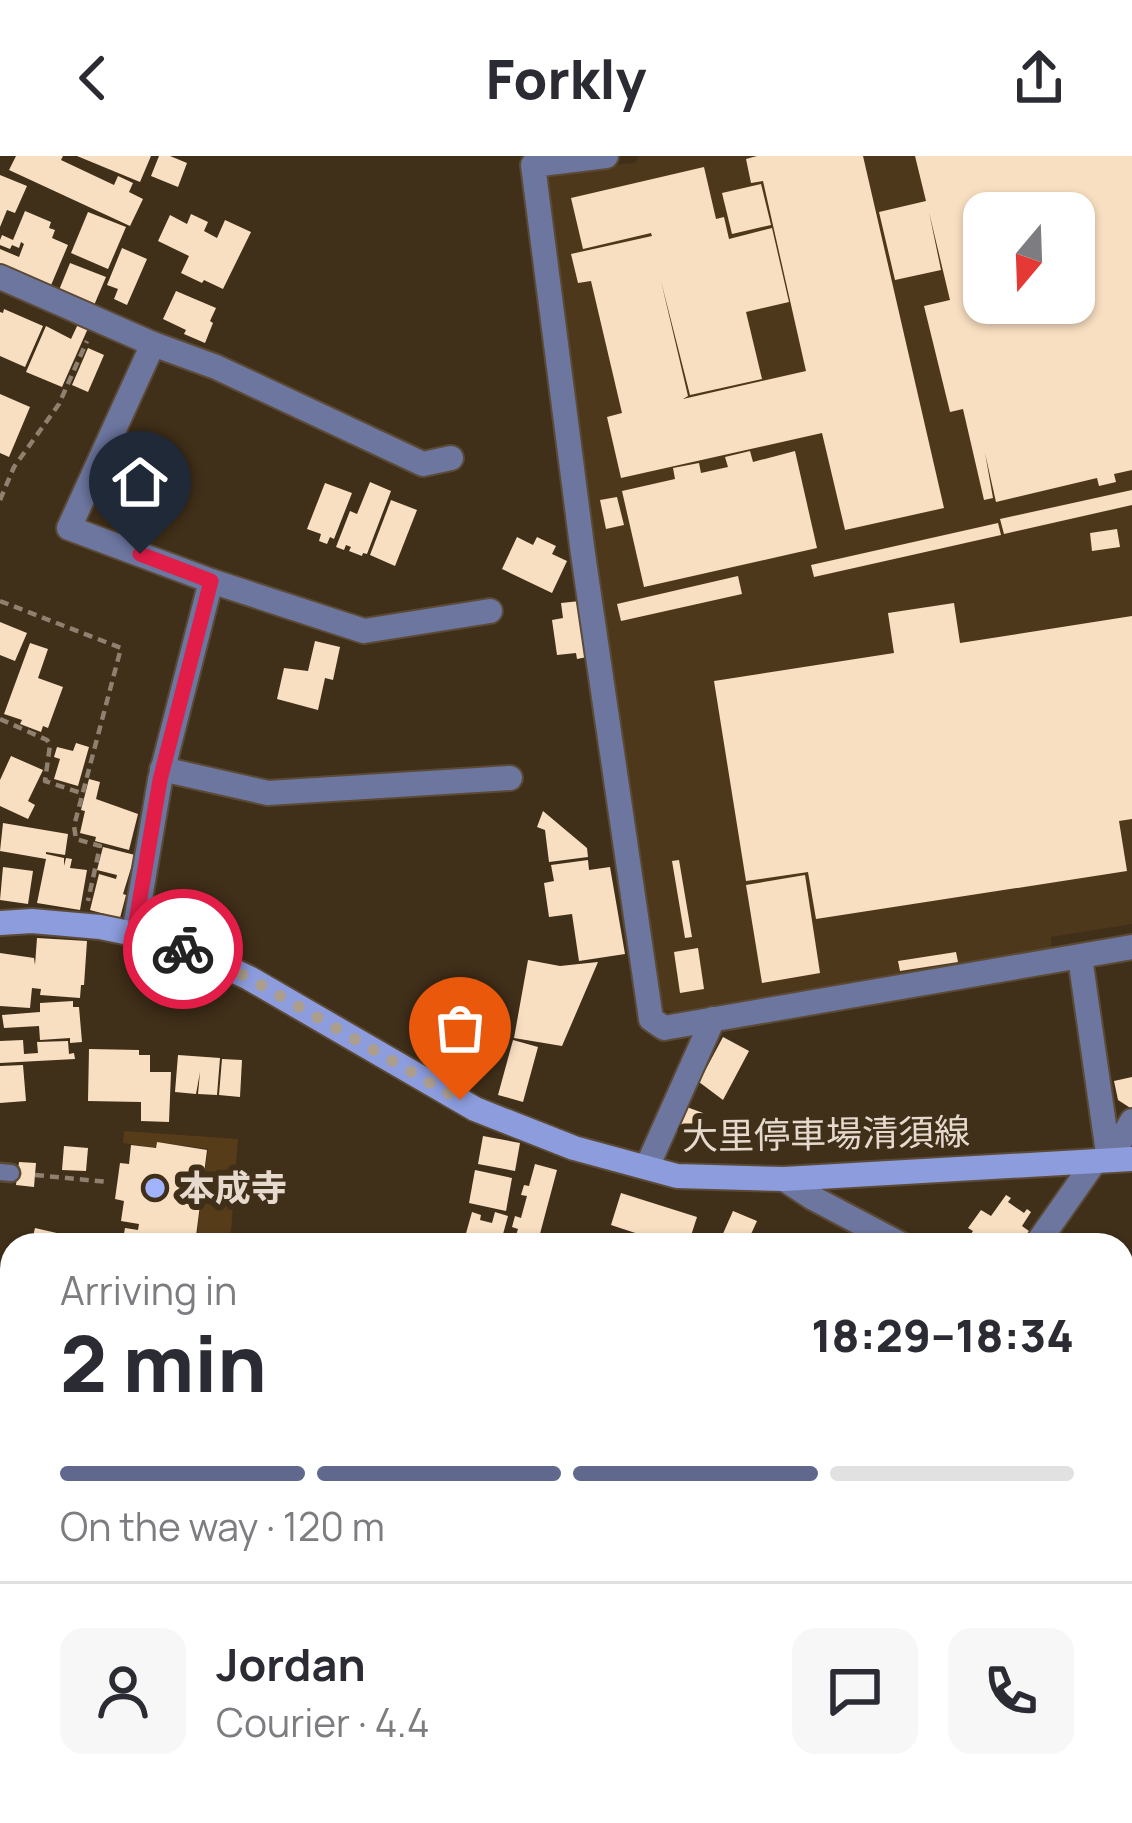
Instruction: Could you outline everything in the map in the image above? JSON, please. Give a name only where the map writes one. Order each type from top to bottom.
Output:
[{"type":"main road","name":"大里停車場清須線","points":[[0,922],[32,921],[134,934],[207,958],[475,1109],[574,1148],[677,1176],[784,1178],[1112,1160]]},
{"type":"street","points":[[606,156],[533,165],[583,554],[651,1019],[664,1028],[1132,947]]},
{"type":"street","points":[[0,277],[216,367],[423,464],[451,458]]},
{"type":"street","points":[[153,344],[69,528],[364,631],[490,611]]},
{"type":"street","points":[[134,934],[162,769],[211,581]]},
{"type":"street","points":[[162,769],[268,793],[510,778]]},
{"type":"street","points":[[1080,958],[1112,1160]]},
{"type":"street","points":[[647,1168],[713,1019]]},
{"type":"street","points":[[1047,1233],[1112,1160],[1132,1121]]},
{"type":"street","points":[[784,1178],[879,1233]]},
{"type":"path","points":[[0,500],[14,467],[58,404],[96,319]]},
{"type":"path","points":[[0,601],[121,648],[74,826],[76,838],[100,846],[83,926]]},
{"type":"path","points":[[0,719],[47,740],[45,781],[81,793]]},
{"type":"path","points":[[34,1175],[107,1182]]},
{"type":"shaded area","points":[[639,156],[1132,156],[1132,924],[1051,937],[1052,949],[674,1012],[657,1009],[540,171],[635,163]]},
{"type":"shaded area","points":[[124,1131],[238,1139],[231,1233],[197,1233],[208,1149],[123,1143]]},
{"type":"building","points":[[16,156],[63,156],[61,160],[114,185],[118,176],[133,183],[129,192],[143,199],[130,226],[9,170]]},
{"type":"building","points":[[77,156],[151,156],[140,182]]},
{"type":"building","points":[[159,156],[187,163],[178,187],[151,176]]},
{"type":"building","points":[[863,156],[944,508],[845,530],[822,433],[621,478],[607,417],[622,413],[591,281],[578,283],[571,254],[652,236],[583,249],[571,198],[704,167],[716,219],[724,217],[729,239],[772,228],[789,302],[746,312],[762,379],[690,395],[661,281],[688,396],[683,399],[806,371],[763,181],[751,183],[746,159]]},
{"type":"building","points":[[915,156],[1132,156],[1132,470],[1114,474],[1116,482],[1099,486],[1097,478],[996,502],[985,453],[993,498],[984,500],[963,409],[950,412],[924,306],[950,300],[929,212],[941,270],[895,280],[879,212],[926,201]]},
{"type":"building","points":[[0,175],[27,186],[15,213],[7,210],[0,227]]},
{"type":"building","points":[[761,184],[771,225],[732,234],[722,193]]},
{"type":"building","points":[[25,211],[51,222],[52,238],[68,245],[49,290],[0,270],[0,249],[19,257],[24,244],[10,249],[0,245],[0,240],[2,235],[13,240]]},
{"type":"building","points":[[88,212],[126,227],[108,269],[71,253]]},
{"type":"building","points":[[191,214],[208,222],[204,231],[217,238],[225,220],[251,232],[223,289],[181,273],[189,256],[158,241],[170,215],[187,224]]},
{"type":"building","points":[[122,248],[147,259],[127,305],[114,299],[118,289],[107,285]]},
{"type":"building","points":[[70,263],[106,277],[92,310],[57,295]]},
{"type":"building","points":[[176,291],[216,308],[205,343],[163,319]]},
{"type":"building","points":[[4,309],[43,326],[25,367],[0,356],[0,312]]},
{"type":"building","points":[[79,322],[89,326],[62,387],[26,372],[46,326],[71,339]]},
{"type":"building","points":[[88,348],[104,355],[88,392],[72,385]]},
{"type":"building","points":[[0,394],[30,407],[9,457],[0,453]]},
{"type":"building","points":[[750,451],[753,462],[795,451],[817,548],[644,587],[622,491],[675,479],[673,468],[699,463],[701,473],[728,467],[725,457]]},
{"type":"building","points":[[370,482],[391,491],[367,554],[362,556],[346,545],[344,550],[336,547],[350,511],[357,514]]},
{"type":"building","points":[[325,483],[352,493],[334,539],[330,537],[327,544],[319,541],[321,534],[307,529]]},
{"type":"building","points":[[1132,490],[1132,505],[1004,534],[1000,519]]},
{"type":"building","points":[[617,497],[624,525],[606,529],[600,500]]},
{"type":"building","points":[[391,500],[417,510],[395,566],[370,555]]},
{"type":"building","points":[[998,523],[1001,535],[814,577],[811,565]]},
{"type":"building","points":[[1117,529],[1120,547],[1092,551],[1090,533]]},
{"type":"building","points":[[517,537],[533,545],[537,537],[556,546],[552,554],[567,561],[552,593],[502,569]]},
{"type":"building","points":[[738,576],[742,594],[621,621],[617,604]]},
{"type":"building","points":[[580,601],[587,657],[557,655],[552,620],[563,618],[561,603]]},
{"type":"building","points":[[954,603],[960,643],[1132,616],[1132,819],[1119,821],[1127,871],[816,919],[808,872],[746,881],[714,681],[894,653],[888,613]]},
{"type":"building","points":[[0,622],[27,633],[15,661],[0,655]]},
{"type":"building","points":[[315,641],[340,647],[333,680],[325,678],[318,710],[277,699],[284,668],[308,671]]},
{"type":"building","points":[[30,643],[48,649],[38,678],[63,687],[48,728],[43,726],[41,732],[4,714]]},
{"type":"building","points":[[76,743],[89,747],[78,786],[54,779],[60,759],[54,757],[57,747],[73,751]]},
{"type":"building","points":[[11,756],[43,770],[28,801],[35,805],[28,819],[0,806],[0,780]]},
{"type":"building","points":[[89,779],[100,782],[96,799],[138,814],[129,850],[80,833]]},
{"type":"building","points":[[543,811],[587,848],[588,857],[549,862],[545,830],[537,827]]},
{"type":"building","points":[[3,823],[68,834],[65,855],[46,854],[64,858],[64,866],[66,858],[72,859],[70,868],[87,870],[80,910],[37,903],[46,859],[0,851]]},
{"type":"building","points":[[103,847],[135,855],[120,918],[90,910],[99,874],[116,879],[117,875],[97,870]]},
{"type":"building","points":[[588,860],[589,870],[610,867],[625,954],[579,961],[572,914],[549,917],[544,883],[554,881],[551,865]]},
{"type":"building","points":[[679,860],[692,937],[685,938],[672,861]]},
{"type":"building","points":[[3,867],[33,871],[28,904],[0,900]]},
{"type":"building","points":[[805,875],[820,973],[762,983],[746,885]]},
{"type":"building","points":[[37,938],[87,941],[80,998],[40,995],[41,989],[32,988],[30,1008],[0,1006],[0,953],[34,958],[35,965]]},
{"type":"building","points":[[698,948],[704,989],[680,993],[674,952]]},
{"type":"building","points":[[956,952],[958,962],[900,971],[898,961]]},
{"type":"building","points":[[528,960],[560,966],[598,962],[562,1046],[514,1038]]},
{"type":"building","points":[[73,1001],[73,1007],[79,1007],[82,1042],[40,1040],[39,1026],[4,1028],[2,1015],[40,1012],[40,1003]]},
{"type":"building","points":[[723,1037],[749,1051],[723,1100],[699,1082]]},
{"type":"building","points":[[23,1040],[24,1054],[38,1053],[37,1042],[68,1041],[69,1054],[74,1053],[75,1059],[0,1063],[0,1041]]},
{"type":"building","points":[[513,1040],[538,1047],[523,1102],[498,1095]]},
{"type":"building","points":[[89,1049],[139,1050],[139,1055],[150,1055],[150,1072],[171,1072],[169,1122],[141,1121],[141,1102],[88,1101]]},
{"type":"building","points":[[178,1055],[220,1058],[217,1095],[198,1094],[200,1072],[196,1094],[175,1092]]},
{"type":"building","points":[[222,1059],[242,1060],[240,1097],[219,1095]]},
{"type":"building","points":[[23,1065],[26,1101],[0,1103],[0,1066]]},
{"type":"building","points":[[1132,1077],[1132,1109],[1118,1100],[1114,1081]]},
{"type":"building","points":[[684,1106],[703,1113],[695,1134],[676,1127]]},
{"type":"building","points":[[483,1136],[520,1143],[515,1171],[478,1164]]},
{"type":"building","points":[[157,1142],[207,1150],[196,1233],[124,1233],[125,1228],[138,1230],[139,1224],[121,1221],[124,1201],[115,1199],[120,1163],[129,1164],[131,1145],[156,1148]]},
{"type":"building","points":[[64,1146],[88,1148],[86,1171],[62,1170]]},
{"type":"building","points":[[19,1162],[36,1163],[34,1187],[16,1185]]},
{"type":"building","points":[[535,1164],[557,1170],[540,1233],[517,1233],[512,1227],[515,1216],[521,1218],[527,1196],[521,1195],[524,1185],[529,1186]]},
{"type":"building","points":[[475,1170],[512,1178],[506,1211],[469,1203]]},
{"type":"building","points":[[621,1193],[697,1217],[692,1233],[635,1233],[611,1225]]},
{"type":"building","points":[[1006,1195],[1024,1213],[1031,1212],[1022,1226],[1032,1233],[972,1233],[968,1228],[981,1210],[991,1216]]},
{"type":"building","points":[[733,1211],[757,1221],[752,1233],[723,1233]]},
{"type":"building","points":[[472,1212],[492,1223],[495,1212],[508,1216],[503,1233],[466,1233]]},
{"type":"way so far","points":[[183,949],[249,978],[460,1100]]},
{"type":"place","name":"本成寺","points":[[155,1188]]},
{"type":"route","points":[[140,554],[211,581],[160,780],[134,934],[183,949]]}]
